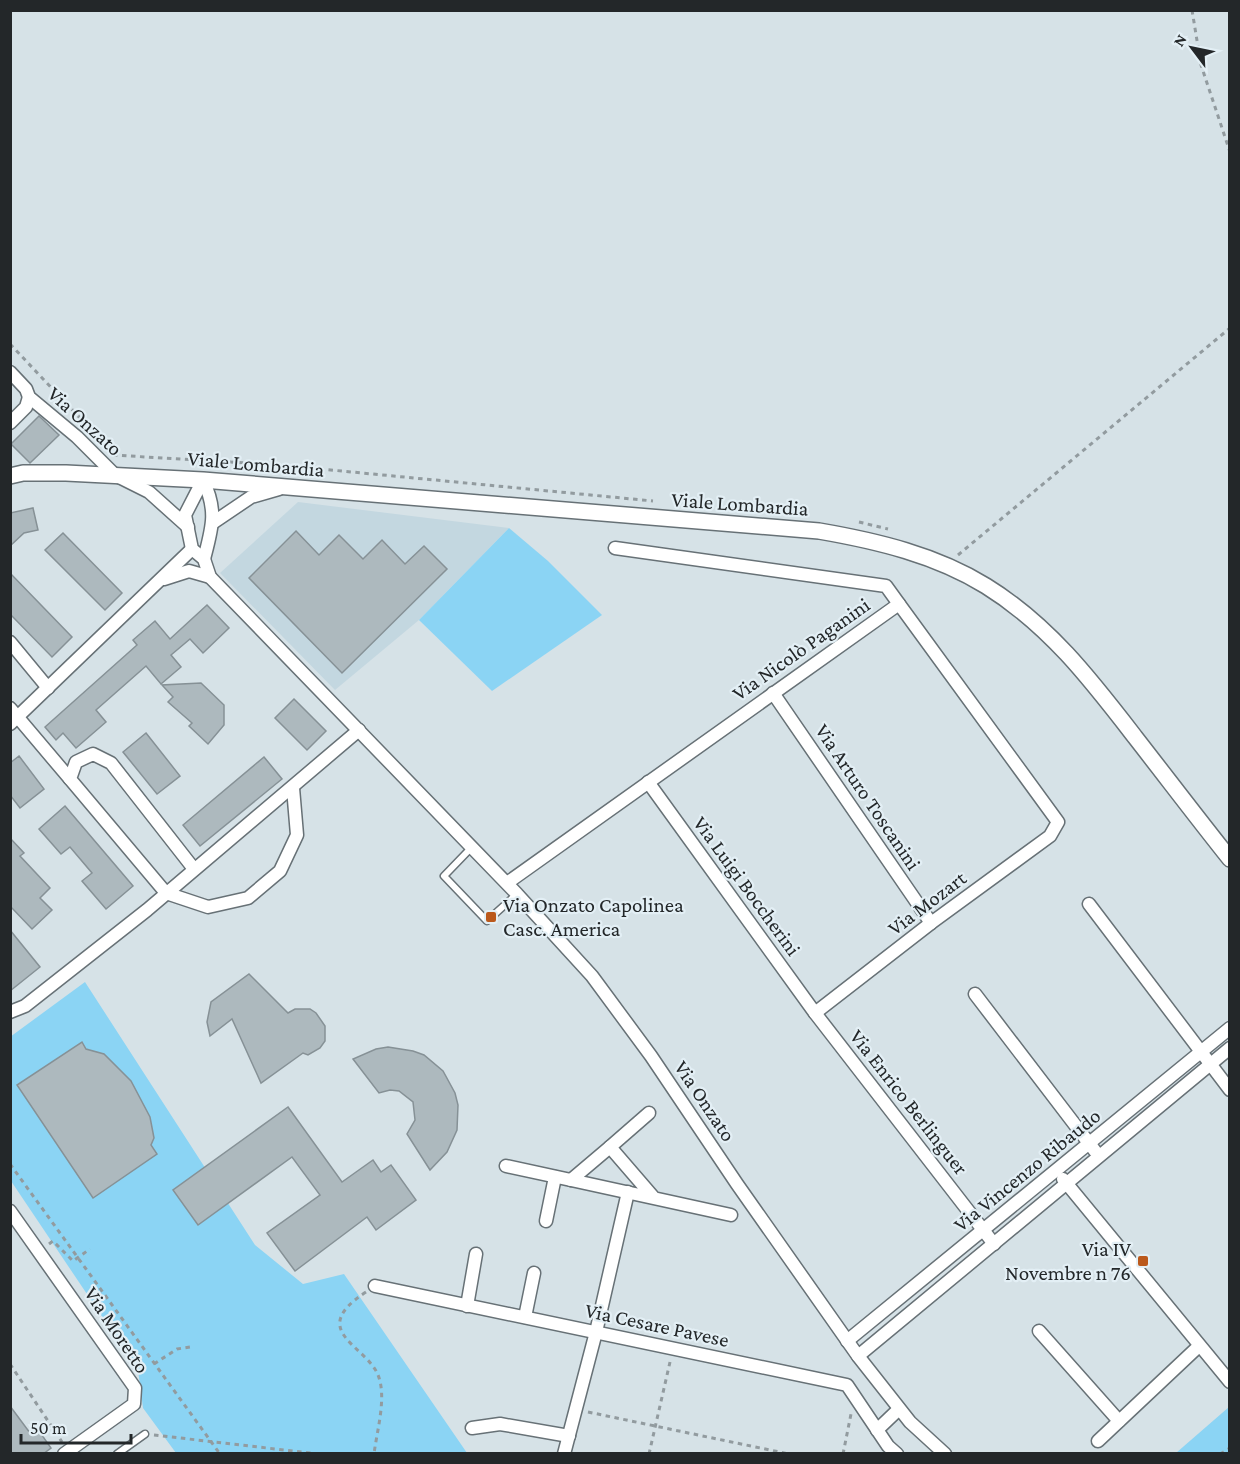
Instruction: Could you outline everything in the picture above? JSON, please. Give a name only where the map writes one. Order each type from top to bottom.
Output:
[{"type":"street","name":"Via Onzato","points":[[10,372],[26,389],[29,397],[77,437],[115,474],[149,492],[188,527]]},
{"type":"street","name":"Via Onzato","points":[[10,423],[26,407],[29,397]]},
{"type":"street","name":"Viale Lombardia","points":[[10,476],[23,473],[115,474],[819,531],[861,538],[909,551],[985,586],[1018,608],[1058,643],[1085,673],[1230,859]]},
{"type":"street","points":[[203,480],[211,497],[214,522],[204,559]]},
{"type":"street","points":[[203,480],[186,515],[192,549],[204,559],[210,577]]},
{"type":"street","points":[[214,522],[251,496],[284,487]]},
{"type":"street","points":[[615,548],[886,586],[899,604]]},
{"type":"street","points":[[192,549],[48,688],[13,716],[70,779],[166,893],[208,907],[248,898],[280,871],[297,835],[293,788]]},
{"type":"street","points":[[163,579],[189,571],[210,577]]},
{"type":"street","name":"Via Onzato","points":[[210,577],[517,894],[592,976],[651,1056],[737,1184],[858,1356],[910,1422],[945,1454]]},
{"type":"street","name":"Via Nicolò Paganini","points":[[507,884],[899,604],[1058,822]]},
{"type":"street","points":[[10,642],[48,688]]},
{"type":"street","name":"Via Arturo Toscanini","points":[[773,693],[931,923]]},
{"type":"street","points":[[10,1012],[25,1006],[166,893],[359,730]]},
{"type":"street","points":[[70,779],[76,762],[93,754],[111,763],[194,869]]},
{"type":"street","name":"Via Luigi Boccherini","points":[[648,782],[815,1014]]},
{"type":"street","name":"Via Mozart","points":[[815,1014],[931,923],[1050,836],[1058,822]]},
{"type":"street","points":[[1089,904],[1230,1090]]},
{"type":"street","points":[[975,994],[1099,1156]]},
{"type":"street","name":"Via Enrico Berlinguer","points":[[815,1014],[994,1244]]},
{"type":"street","name":"Via Vincenzo Ribaudo","points":[[847,1341],[1230,1028]]},
{"type":"street","name":"Via Vincenzo Ribaudo","points":[[858,1356],[1230,1048]]},
{"type":"street","points":[[571,1180],[649,1113]]},
{"type":"street","points":[[610,1147],[654,1198]]},
{"type":"street","points":[[507,1166],[731,1215]]},
{"type":"street","points":[[1056,1171],[1230,1382]]},
{"type":"street","points":[[546,1221],[555,1177]]},
{"type":"street","points":[[564,1454],[596,1332],[628,1192]]},
{"type":"street","name":"Via Moretto","points":[[10,1211],[135,1388],[134,1404],[66,1452]]},
{"type":"street","points":[[467,1305],[476,1254]]},
{"type":"street","points":[[525,1317],[534,1274]]},
{"type":"street","name":"Via Cesare Pavese","points":[[375,1286],[847,1384],[877,1430],[897,1454]]},
{"type":"street","points":[[1039,1331],[1119,1421]]},
{"type":"street","points":[[1098,1441],[1200,1346]]},
{"type":"street","points":[[877,1430],[899,1409]]},
{"type":"street","points":[[472,1428],[500,1424],[569,1436]]},
{"type":"lane","points":[[472,847],[444,876],[487,921],[517,894]]},
{"type":"lane","points":[[117,1454],[145,1434]]},
{"type":"path","points":[[1192,10],[1201,65],[1230,153]]},
{"type":"path","points":[[958,555],[1230,328]]},
{"type":"path","points":[[10,344],[81,419],[84,429]]},
{"type":"path","points":[[105,450],[111,455],[279,465],[662,502]]},
{"type":"path","points":[[853,521],[898,532]]},
{"type":"path","points":[[951,552],[965,560]]},
{"type":"path","points":[[10,1164],[80,1256],[154,1365],[220,1454]]},
{"type":"path","points":[[38,1252],[53,1241],[73,1261],[90,1249]]},
{"type":"path","points":[[374,1454],[382,1387],[378,1373],[349,1344],[341,1331],[342,1318],[348,1306],[375,1286]]},
{"type":"path","points":[[154,1365],[177,1349],[190,1347]]},
{"type":"path","points":[[649,1454],[673,1348]]},
{"type":"path","points":[[10,1364],[66,1452]]},
{"type":"path","points":[[843,1454],[855,1396]]},
{"type":"path","points":[[576,1410],[789,1454]]},
{"type":"path","points":[[145,1434],[319,1454]]},
{"type":"path","points":[[1220,1454],[1230,1448]]},
{"type":"shaded area","points":[[298,502],[509,528],[419,620],[335,690],[220,573]]},
{"type":"shaded area","points":[[509,528],[548,561],[602,615],[492,691],[419,620]]},
{"type":"shaded area","points":[[85,982],[255,1245],[303,1284],[344,1274],[467,1453],[176,1453],[143,1408],[138,1370],[11,1181],[10,1037]]},
{"type":"shaded area","points":[[1229,1407],[1229,1453],[1176,1453]]},
{"type":"building","points":[[39,416],[59,435],[30,463],[11,444]]},
{"type":"building","points":[[33,508],[38,530],[24,533],[10,546],[10,513]]},
{"type":"building","points":[[296,531],[319,555],[339,535],[363,559],[382,540],[405,564],[424,546],[447,569],[342,673],[249,578]]},
{"type":"building","points":[[63,533],[122,593],[105,610],[45,550]]},
{"type":"building","points":[[10,573],[72,637],[52,657],[10,614]]},
{"type":"building","points":[[207,605],[229,628],[203,653],[190,639],[171,655],[181,667],[161,684],[146,666],[96,710],[106,722],[76,748],[63,733],[56,740],[45,727],[137,645],[133,640],[155,621],[170,639]]},
{"type":"building","points":[[201,683],[224,705],[224,725],[208,744],[189,726],[192,723],[168,702],[173,697],[162,685]]},
{"type":"building","points":[[294,699],[326,731],[307,750],[275,718]]},
{"type":"building","points":[[146,733],[180,776],[157,794],[123,752]]},
{"type":"building","points":[[19,756],[44,789],[20,808],[10,795],[10,763]]},
{"type":"building","points":[[264,757],[282,779],[200,846],[183,825]]},
{"type":"building","points":[[65,806],[133,886],[106,909],[82,881],[92,873],[70,847],[61,854],[39,829]]},
{"type":"building","points":[[10,838],[24,853],[20,856],[50,888],[40,898],[52,910],[32,929],[10,906]]},
{"type":"building","points":[[10,930],[40,967],[10,991]]},
{"type":"building","points":[[249,974],[288,1013],[295,1009],[310,1009],[316,1013],[325,1026],[325,1041],[320,1048],[308,1055],[303,1053],[261,1083],[232,1019],[210,1036],[207,1022],[211,1002]]},
{"type":"building","points":[[82,1042],[86,1049],[104,1054],[131,1081],[150,1117],[154,1138],[151,1145],[157,1154],[93,1198],[17,1085]]},
{"type":"building","points":[[388,1047],[424,1055],[443,1071],[455,1093],[458,1105],[457,1130],[447,1152],[430,1170],[407,1134],[415,1120],[413,1102],[399,1091],[390,1090],[379,1093],[353,1059],[376,1049]]},
{"type":"building","points":[[288,1107],[342,1182],[373,1160],[381,1172],[391,1165],[416,1200],[376,1230],[367,1217],[295,1271],[267,1233],[320,1195],[292,1157],[198,1225],[173,1190]]},
{"type":"building","points":[[10,1406],[30,1433],[37,1428],[51,1448],[43,1454],[10,1454]]},
{"type":"place","name":"Via Onzato Capolinea Casc. America","points":[[491,917]]},
{"type":"place","name":"Via IV Novembre n 76","points":[[1143,1261]]}]
